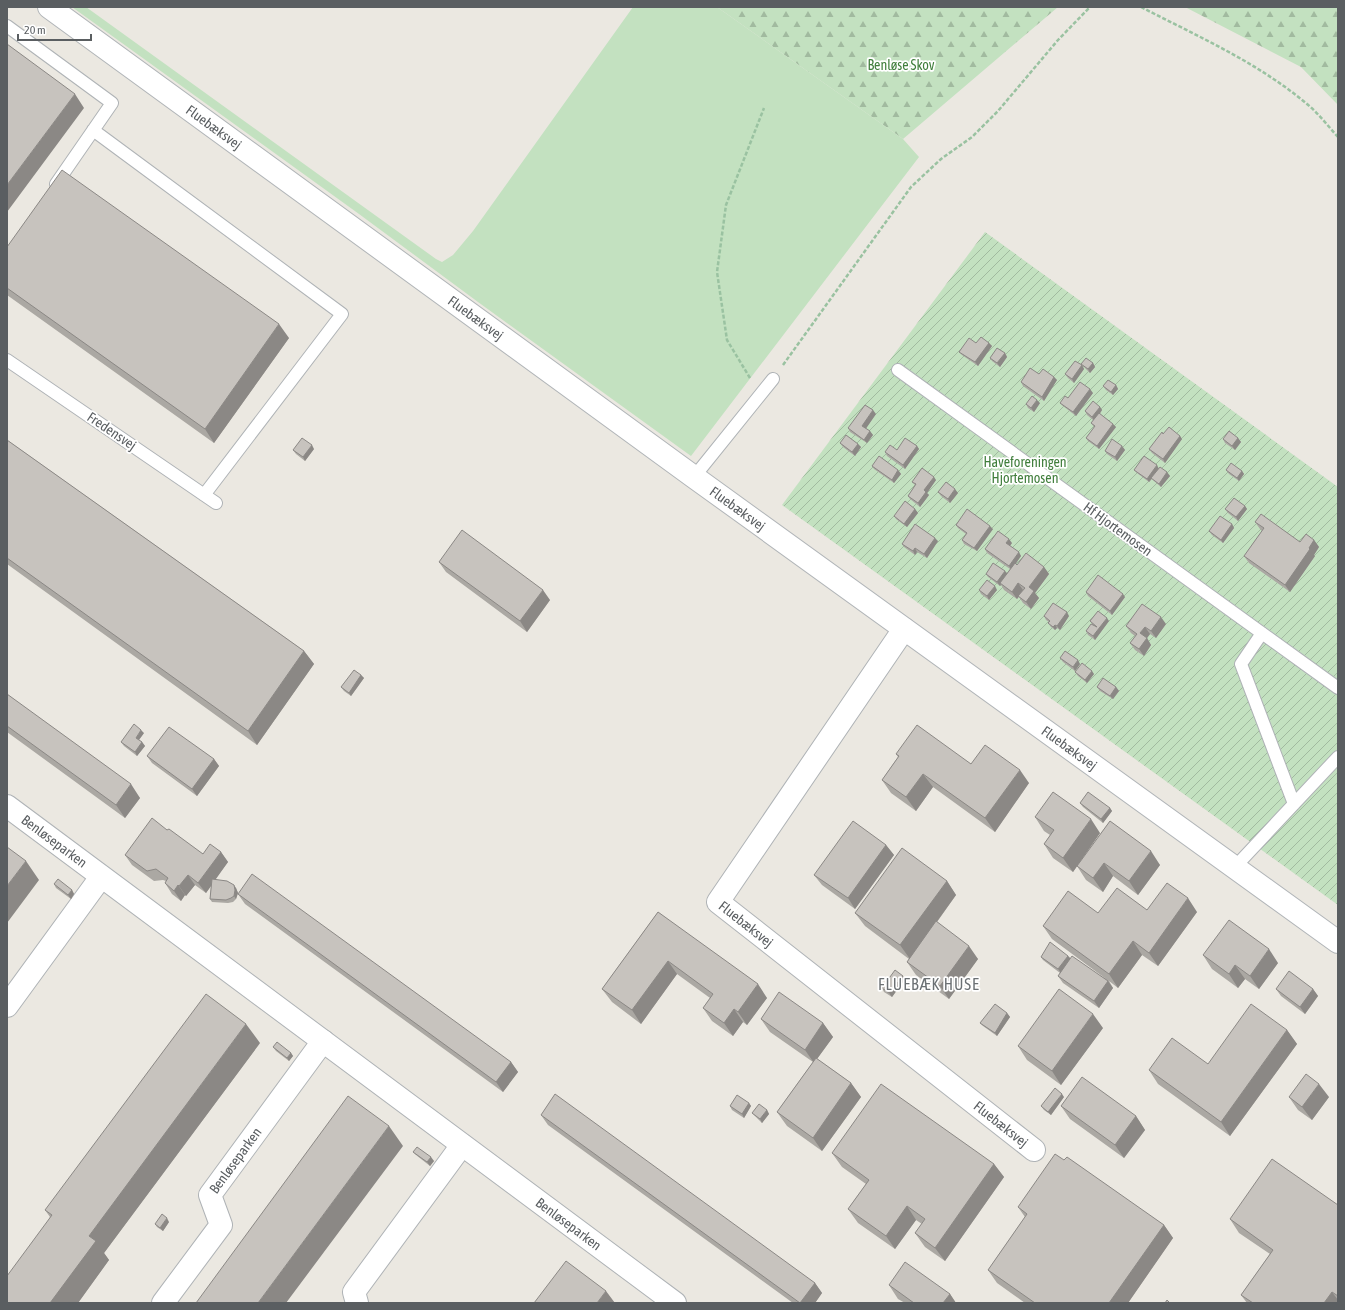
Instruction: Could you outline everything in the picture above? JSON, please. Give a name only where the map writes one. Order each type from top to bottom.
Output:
[{"type":"street","name":"Fluebæksvej","points":[[49,7],[694,477],[1338,942]]},
{"type":"street","name":"Fluebæksvej","points":[[904,628],[718,902],[1034,1150]]},
{"type":"street","name":"Benløseparken","points":[[7,806],[675,1303]]},
{"type":"street","name":"Benløseparken","points":[[7,1006],[101,877]]},
{"type":"street","name":"Benløseparken","points":[[163,1303],[221,1225],[210,1195],[323,1041]]},
{"type":"street","points":[[357,1303],[354,1292],[462,1145]]},
{"type":"lane","points":[[7,26],[112,103],[48,195]]},
{"type":"lane","points":[[94,130],[342,314],[204,495]]},
{"type":"lane","name":"Fredensvej","points":[[7,360],[216,503]]},
{"type":"lane","name":"Hf Hjortemosen","points":[[898,370],[1338,688]]},
{"type":"lane","points":[[694,477],[769,384]]},
{"type":"lane","points":[[1262,633],[1241,664],[1294,804]]},
{"type":"lane","points":[[1234,868],[1338,757]]},
{"type":"path","points":[[764,108],[726,205],[717,272],[727,340],[750,378],[769,384],[911,186],[941,159],[972,137],[998,111],[1058,40],[1090,7]]},
{"type":"path","points":[[1141,7],[1233,54],[1267,74],[1308,104],[1338,137]]},
{"type":"green space","points":[[72,7],[86,7],[442,262],[453,255],[473,231],[633,7],[717,7],[903,139],[919,157],[691,456]]},
{"type":"green space","name":"Benløse Skov","points":[[717,7],[1058,7],[903,139]]},
{"type":"green space","points":[[1185,7],[1338,7],[1338,105],[1301,67]]},
{"type":"green space","name":"Haveforeningen Hjortemosen","points":[[985,232],[1338,487],[1338,905],[782,505]]},
{"type":"building","points":[[7,44],[75,94],[7,185]]},
{"type":"building","points":[[62,170],[279,324],[205,429],[7,288],[7,247]]},
{"type":"building","points":[[981,337],[989,343],[975,362],[959,352],[969,338],[976,343]]},
{"type":"building","points":[[997,348],[1005,353],[997,363],[990,358]]},
{"type":"building","points":[[1086,358],[1093,363],[1088,369],[1081,364]]},
{"type":"building","points":[[1075,361],[1082,365],[1072,379],[1065,374]]},
{"type":"building","points":[[1030,368],[1039,374],[1043,369],[1054,377],[1042,397],[1021,382]]},
{"type":"building","points":[[1108,380],[1116,385],[1111,392],[1103,386]]},
{"type":"building","points":[[1080,382],[1090,389],[1073,412],[1060,403],[1065,396],[1068,398]]},
{"type":"building","points":[[1032,396],[1037,400],[1031,408],[1026,404]]},
{"type":"building","points":[[1093,401],[1100,407],[1092,417],[1085,411]]},
{"type":"building","points":[[865,405],[873,410],[862,426],[870,431],[864,440],[848,428]]},
{"type":"building","points":[[1099,413],[1113,424],[1097,446],[1086,438],[1095,426],[1091,423]]},
{"type":"building","points":[[1169,427],[1180,436],[1163,459],[1149,449],[1162,432],[1163,434]]},
{"type":"building","points":[[1229,431],[1238,438],[1232,446],[1223,439]]},
{"type":"building","points":[[846,435],[858,444],[852,452],[840,443]]},
{"type":"building","points":[[302,438],[312,445],[303,457],[293,450]]},
{"type":"building","points":[[905,438],[917,446],[903,465],[885,452],[890,445],[897,450]]},
{"type":"building","points":[[1112,439],[1122,446],[1115,457],[1105,451]]},
{"type":"building","points":[[7,440],[304,651],[248,731],[7,558]]},
{"type":"building","points":[[879,456],[898,470],[892,480],[872,466]]},
{"type":"building","points":[[1144,456],[1157,465],[1147,479],[1134,470]]},
{"type":"building","points":[[1231,463],[1242,471],[1237,478],[1226,470]]},
{"type":"building","points":[[1160,467],[1167,472],[1159,484],[1151,478]]},
{"type":"building","points":[[922,468],[934,477],[924,490],[926,492],[918,503],[908,496],[916,484],[912,482]]},
{"type":"building","points":[[946,482],[955,489],[948,499],[938,492]]},
{"type":"building","points":[[1234,498],[1245,506],[1236,517],[1225,509]]},
{"type":"building","points":[[905,501],[915,509],[904,524],[894,516]]},
{"type":"building","points":[[967,509],[990,526],[974,548],[962,540],[967,533],[956,525]]},
{"type":"building","points":[[1261,514],[1300,542],[1306,534],[1314,540],[1309,548],[1310,549],[1285,585],[1244,556],[1264,528],[1255,522]]},
{"type":"building","points":[[1220,516],[1232,524],[1221,540],[1209,531]]},
{"type":"building","points":[[915,524],[935,538],[924,554],[915,548],[913,551],[902,544]]},
{"type":"building","points":[[462,530],[543,590],[520,621],[439,562]]},
{"type":"building","points":[[998,531],[1009,539],[1006,543],[1019,552],[1009,566],[985,549]]},
{"type":"building","points":[[1026,553],[1044,567],[1029,587],[1034,591],[1026,602],[1018,596],[1025,588],[1018,583],[1012,592],[1000,583],[1015,563],[1017,565]]},
{"type":"building","points":[[993,563],[1005,571],[997,582],[986,574]]},
{"type":"building","points":[[1098,575],[1123,594],[1110,611],[1086,592]]},
{"type":"building","points":[[987,580],[995,586],[987,596],[979,590]]},
{"type":"building","points":[[1053,603],[1067,612],[1057,626],[1055,625],[1053,627],[1048,623],[1050,621],[1044,616]]},
{"type":"building","points":[[1142,604],[1161,617],[1151,631],[1145,627],[1140,633],[1147,638],[1139,649],[1130,643],[1137,634],[1126,626]]},
{"type":"building","points":[[1098,611],[1107,618],[1093,636],[1086,631],[1091,624],[1097,627],[1090,621]]},
{"type":"building","points":[[1065,651],[1078,660],[1073,667],[1060,658]]},
{"type":"building","points":[[1082,663],[1092,671],[1085,680],[1075,672]]},
{"type":"building","points":[[354,670],[361,675],[349,693],[341,687]]},
{"type":"building","points":[[1103,678],[1116,687],[1110,696],[1097,687]]},
{"type":"building","points":[[7,694],[131,784],[116,805],[7,726]]},
{"type":"building","points":[[134,724],[141,730],[136,738],[142,742],[135,752],[121,742]]},
{"type":"building","points":[[917,725],[971,764],[985,745],[1020,770],[985,818],[923,774],[906,797],[882,780],[899,756],[896,754]]},
{"type":"building","points":[[169,727],[214,759],[192,789],[147,756]]},
{"type":"building","points":[[1053,792],[1091,819],[1063,858],[1044,844],[1054,830],[1035,817]]},
{"type":"building","points":[[1088,792],[1110,808],[1101,819],[1080,803]]},
{"type":"building","points":[[152,818],[203,854],[210,844],[221,852],[198,883],[188,875],[174,891],[165,883],[168,878],[156,869],[147,871],[125,855]]},
{"type":"building","points":[[853,821],[886,845],[848,898],[814,875]]},
{"type":"building","points":[[1110,821],[1151,851],[1129,881],[1104,863],[1093,878],[1077,866]]},
{"type":"building","points":[[7,847],[26,861],[7,886]]},
{"type":"building","points":[[902,848],[947,881],[900,945],[855,913]]},
{"type":"building","points":[[252,874],[511,1062],[496,1082],[238,894]]},
{"type":"building","points":[[58,879],[72,890],[68,895],[54,884]]},
{"type":"building","points":[[212,879],[227,881],[234,885],[234,896],[226,900],[210,899]]},
{"type":"building","points":[[1167,883],[1188,898],[1149,953],[1133,941],[1109,974],[1043,926],[1068,891],[1098,913],[1117,888],[1147,910]]},
{"type":"building","points":[[658,912],[758,984],[738,1012],[734,1009],[724,1023],[703,1008],[713,994],[668,961],[632,1010],[602,989]]},
{"type":"building","points":[[1229,920],[1269,949],[1250,976],[1235,965],[1229,974],[1203,955]]},
{"type":"building","points":[[936,921],[969,946],[940,986],[907,962]]},
{"type":"building","points":[[1050,942],[1068,956],[1058,969],[1041,957]]},
{"type":"building","points":[[1072,956],[1108,981],[1094,1001],[1058,976]]},
{"type":"building","points":[[895,970],[903,976],[889,993],[882,988]]},
{"type":"building","points":[[1289,971],[1313,989],[1300,1007],[1276,989]]},
{"type":"building","points":[[1059,989],[1093,1014],[1052,1071],[1018,1046]]},
{"type":"building","points":[[779,992],[823,1023],[805,1050],[761,1019]]},
{"type":"building","points":[[206,994],[246,1024],[89,1236],[96,1241],[50,1303],[7,1303],[7,1276],[52,1215],[45,1210]]},
{"type":"building","points":[[995,1004],[1007,1013],[995,1033],[980,1023]]},
{"type":"building","points":[[1251,1004],[1287,1030],[1221,1122],[1149,1070],[1172,1038],[1208,1064]]},
{"type":"building","points":[[277,1042],[291,1053],[287,1058],[273,1047]]},
{"type":"building","points":[[816,1058],[851,1083],[813,1138],[777,1112]]},
{"type":"building","points":[[1306,1074],[1319,1084],[1302,1107],[1289,1097]]},
{"type":"building","points":[[1082,1077],[1136,1116],[1115,1145],[1061,1106]]},
{"type":"building","points":[[881,1084],[994,1164],[935,1248],[915,1233],[925,1219],[907,1206],[886,1236],[848,1209],[869,1180],[832,1153]]},
{"type":"building","points":[[1055,1088],[1062,1094],[1048,1112],[1041,1106]]},
{"type":"building","points":[[555,1094],[815,1283],[800,1303],[541,1115]]},
{"type":"building","points":[[737,1095],[749,1103],[742,1114],[730,1106]]},
{"type":"building","points":[[348,1096],[389,1126],[258,1303],[196,1303]]},
{"type":"building","points":[[759,1104],[767,1110],[760,1119],[752,1113]]},
{"type":"building","points":[[417,1147],[431,1157],[427,1162],[413,1152]]},
{"type":"building","points":[[1055,1154],[1064,1160],[1067,1157],[1164,1225],[1109,1303],[1035,1303],[988,1270],[1027,1214],[1018,1207]]},
{"type":"building","points":[[1272,1159],[1338,1205],[1338,1296],[1332,1292],[1324,1303],[1253,1303],[1241,1295],[1273,1250],[1230,1219]]},
{"type":"building","points":[[162,1214],[167,1218],[160,1228],[155,1224]]},
{"type":"building","points":[[566,1261],[606,1291],[597,1303],[534,1303]]},
{"type":"building","points":[[905,1262],[950,1294],[943,1303],[914,1303],[889,1285]]},
{"type":"district","name":"FLUEBÆK HUSE","points":[[929,984]]}]
